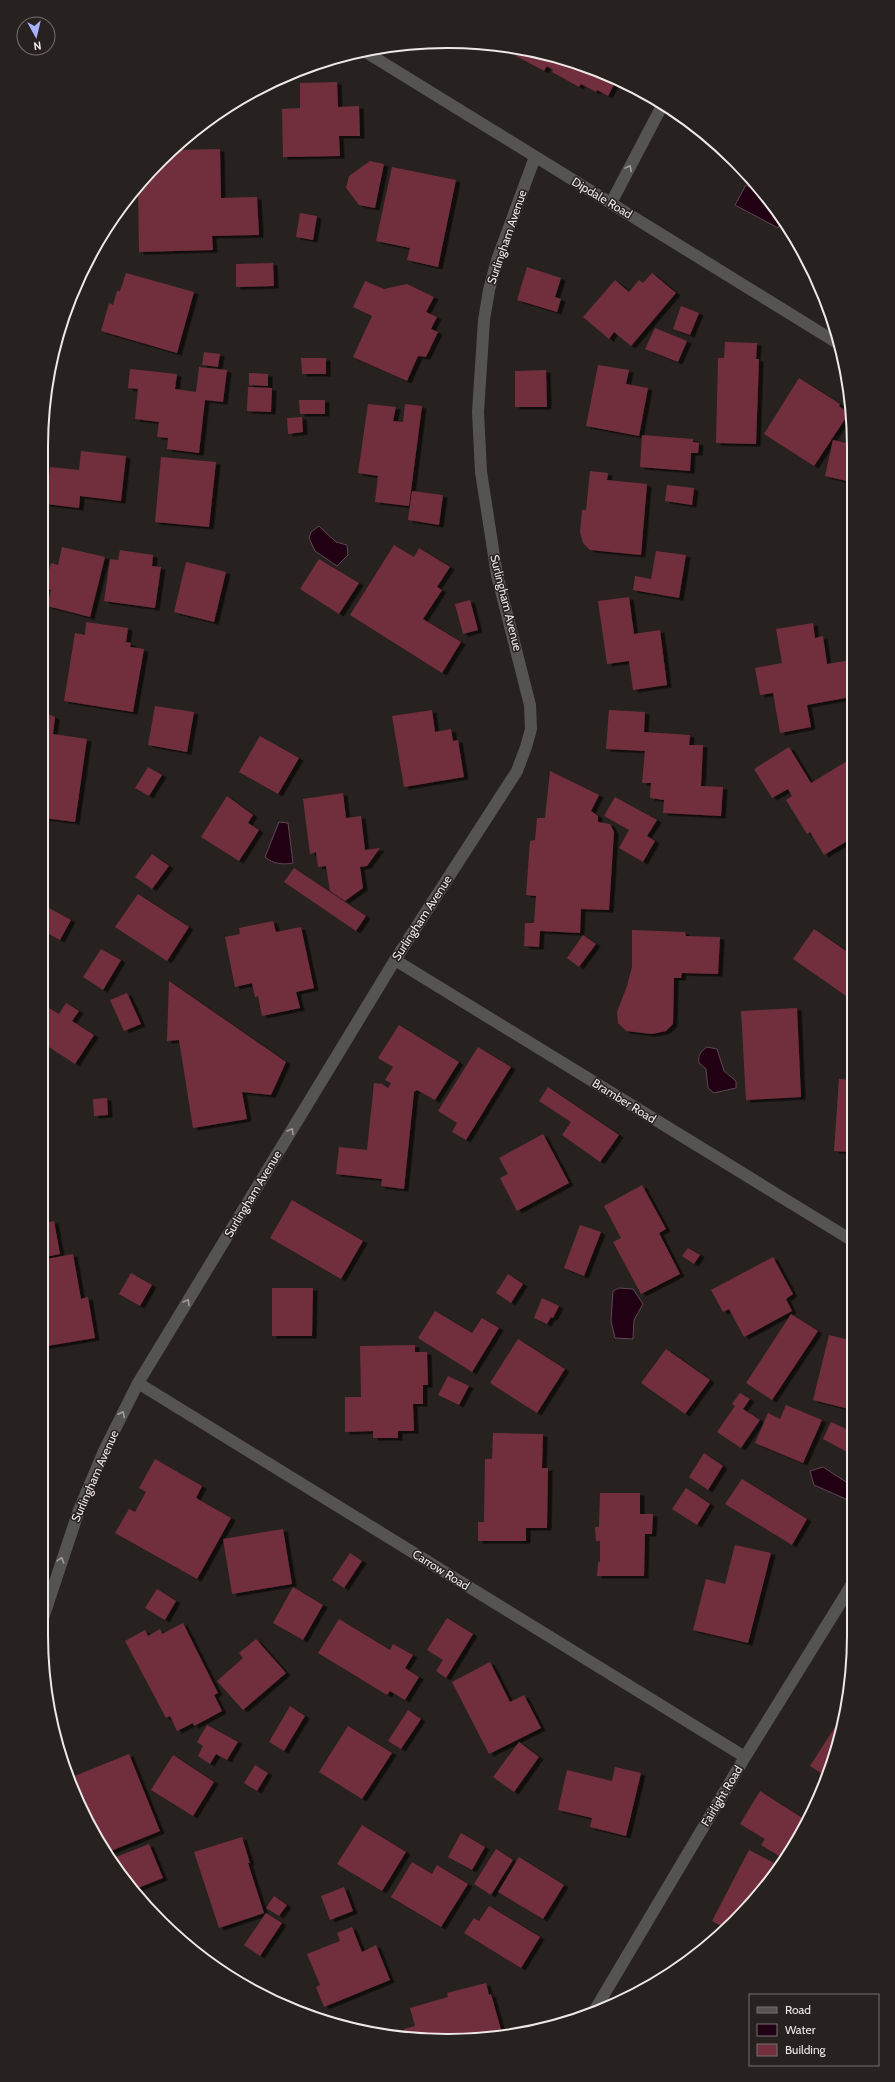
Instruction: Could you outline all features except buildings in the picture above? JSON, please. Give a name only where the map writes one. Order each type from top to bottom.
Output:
[{"type":"street","name":"Dipdale Road","points":[[372,56],[832,340]]},
{"type":"street","points":[[611,203],[660,110]]},
{"type":"street","name":"Surlingham Avenue","points":[[48,1603],[79,1510],[104,1451],[138,1383],[395,960],[517,770],[526,748],[531,729],[527,691],[497,575],[490,537],[481,472],[478,412],[484,320],[489,290],[497,260],[535,157]]},
{"type":"street","name":"Bramber Road","points":[[395,960],[847,1237]]},
{"type":"street","name":"Carrow Road","points":[[138,1383],[745,1757]]},
{"type":"street","name":"Fairlight Road","points":[[597,2005],[745,1757],[847,1592]]},
{"type":"water","points":[[746,185],[752,189],[779,225],[778,228],[735,205]]},
{"type":"water","points":[[319,526],[336,542],[347,545],[348,555],[337,566],[315,551],[309,538],[311,532]]},
{"type":"water","points":[[279,822],[288,823],[293,863],[278,863],[265,857]]},
{"type":"water","points":[[707,1047],[717,1049],[724,1071],[736,1081],[736,1088],[714,1093],[708,1088],[706,1069],[699,1063],[700,1054]]},
{"type":"water","points":[[619,1288],[633,1289],[643,1304],[634,1320],[633,1339],[615,1338],[611,1321],[613,1291]]},
{"type":"water","points":[[823,1467],[847,1482],[847,1500],[814,1485],[810,1471]]}]
